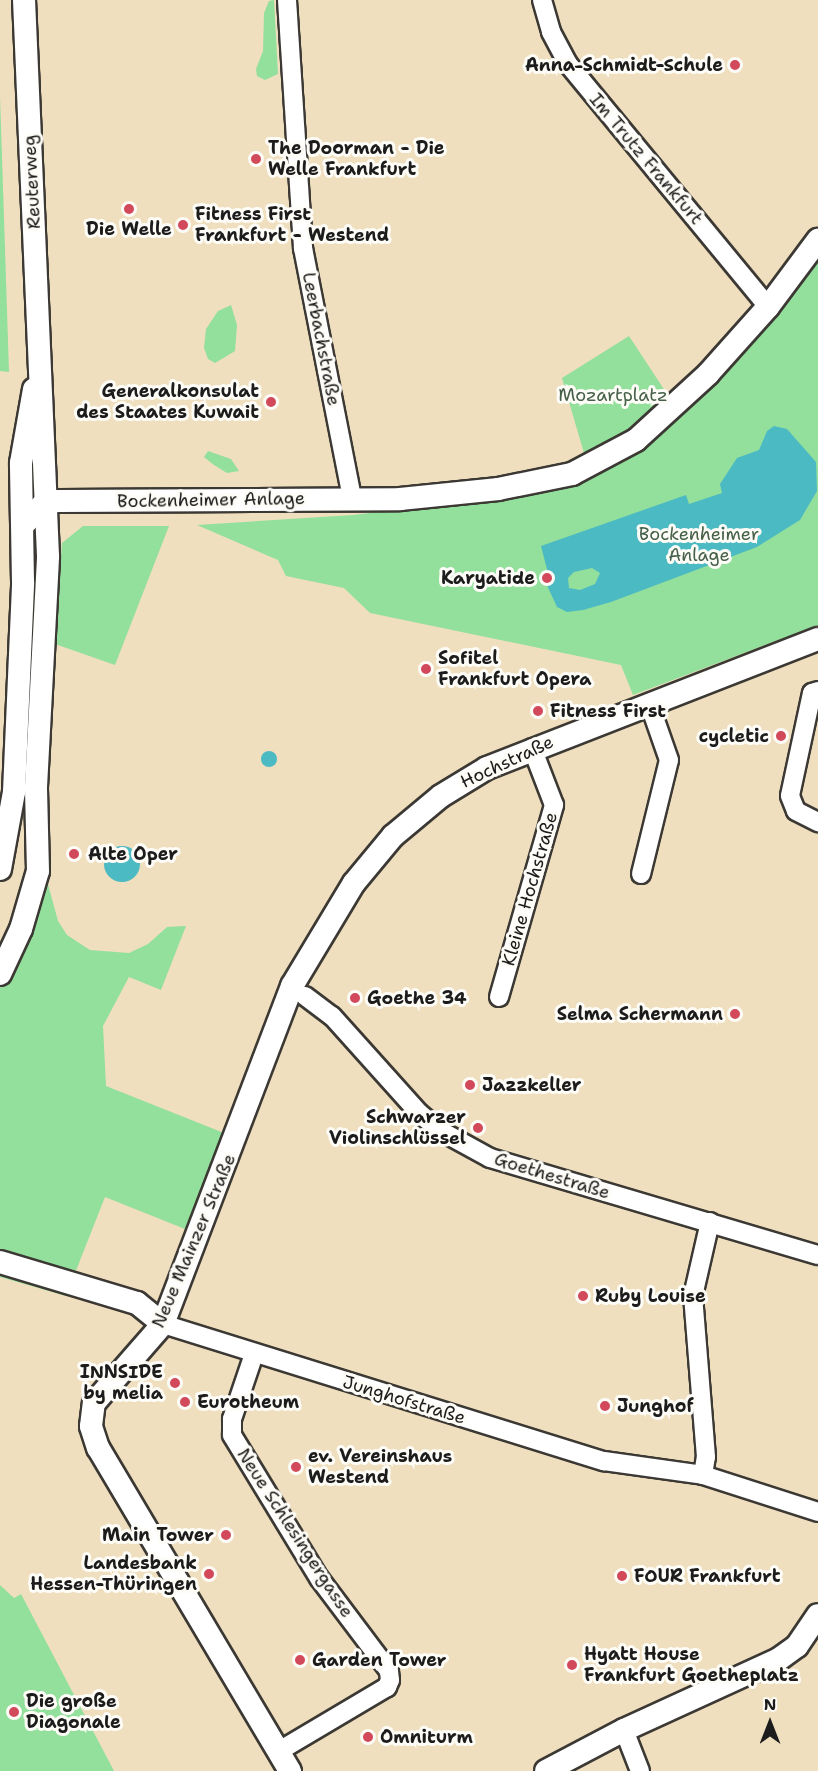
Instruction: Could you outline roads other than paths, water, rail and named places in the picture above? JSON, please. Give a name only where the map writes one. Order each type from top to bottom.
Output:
[{"type":"main road","name":"Reuterweg","points":[[24,0],[44,503]]},
{"type":"main road","name":"Bockenheimer Anlage","points":[[44,503],[400,499],[539,483],[583,469],[636,440],[708,374],[768,307],[818,240]]},
{"type":"main road","name":"Reuterweg","points":[[24,524],[21,462],[40,364]]},
{"type":"main road","points":[[0,869],[5,824],[24,524],[44,503]]},
{"type":"main road","points":[[0,975],[32,898],[38,871],[36,798],[48,556],[44,503]]},
{"type":"main road","name":"Hochstraße","points":[[319,937],[374,856],[417,813],[467,778],[532,748],[818,639]]},
{"type":"main road","points":[[5,824],[38,834]]},
{"type":"main road","name":"Neue Mainzer Straße","points":[[290,1771],[93,1438],[91,1419],[96,1398],[140,1354],[163,1324],[292,986],[319,937]]},
{"type":"main road","name":"Junghofstraße","points":[[0,1262],[137,1303],[163,1324]]},
{"type":"main road","points":[[546,1771],[624,1730],[779,1659],[797,1646],[817,1621]]},
{"type":"street","name":"Leerbachstraße","points":[[287,0],[303,248],[352,498]]},
{"type":"street","name":"Im Trutz Frankfurt","points":[[542,0],[551,32],[568,64],[768,307]]},
{"type":"street","points":[[815,692],[790,796],[796,811],[818,822]]},
{"type":"street","points":[[641,874],[669,760],[649,703]]},
{"type":"street","name":"Kleine Hochstraße","points":[[500,997],[554,805],[532,748]]},
{"type":"street","name":"Goethestraße","points":[[305,996],[332,1016],[419,1113],[470,1147],[516,1169],[710,1222],[818,1255]]},
{"type":"street","points":[[703,1475],[706,1457],[693,1296],[710,1222]]},
{"type":"street","name":"Junghofstraße","points":[[163,1324],[604,1461],[703,1475],[818,1512]]},
{"type":"street","name":"Neue Schlesingergasse","points":[[254,1354],[231,1430],[300,1547],[389,1671],[390,1680],[387,1687],[279,1751]]},
{"type":"street","points":[[624,1730],[640,1771]]},
{"type":"water","points":[[774,426],[787,429],[816,462],[817,491],[800,520],[757,547],[611,602],[567,612],[557,607],[545,581],[549,577],[541,546],[686,495],[689,504],[722,493],[720,484],[737,458],[759,450],[767,431]],"holes":[[[592,568],[600,573],[595,584],[580,590],[569,588],[568,578],[574,572]]]},
{"type":"water","points":[[266,751],[272,751],[277,759],[275,765],[266,767],[261,762],[261,756]]},
{"type":"water","points":[[122,846],[135,851],[140,864],[135,877],[122,882],[109,877],[104,864],[109,851]]},
{"type":"place","name":"Anna-Schmidt-Schule","points":[[735,65]]},
{"type":"place","name":"The Doorman - Die Welle Frankfurt","points":[[256,159]]},
{"type":"place","name":"Die Welle","points":[[129,209]]},
{"type":"place","name":"Fitness First Frankfurt - Westend","points":[[183,225]]},
{"type":"place","name":"Generalkonsulat des Staates Kuwait","points":[[271,402]]},
{"type":"place","name":"Karyatide","points":[[547,578]]},
{"type":"place","name":"Sofitel Frankfurt Opera","points":[[426,669]]},
{"type":"place","name":"Fitness First","points":[[538,711]]},
{"type":"place","name":"cycletic","points":[[781,736]]},
{"type":"place","name":"Alte Oper","points":[[74,854]]},
{"type":"place","name":"Goethe 34","points":[[355,998]]},
{"type":"place","name":"Selma Schermann","points":[[735,1014]]},
{"type":"place","name":"Jazzkeller","points":[[470,1085]]},
{"type":"place","name":"Schwarzer Violinschlüssel","points":[[478,1128]]},
{"type":"place","name":"Ruby Louise","points":[[583,1296]]},
{"type":"place","name":"INNSIDE by melia","points":[[175,1383]]},
{"type":"place","name":"Eurotheum","points":[[185,1402]]},
{"type":"place","name":"Junghof","points":[[605,1406]]},
{"type":"place","name":"ev. Vereinshaus Westend","points":[[296,1467]]},
{"type":"place","name":"Main Tower","points":[[226,1535]]},
{"type":"place","name":"Landesbank Hessen-Thüringen","points":[[209,1574]]},
{"type":"place","name":"FOUR Frankfurt","points":[[622,1576]]},
{"type":"place","name":"Garden Tower","points":[[300,1660]]},
{"type":"place","name":"Hyatt House Frankfurt Goetheplatz","points":[[572,1665]]},
{"type":"place","name":"Die große Diagonale","points":[[14,1712]]},
{"type":"place","name":"Omniturm","points":[[368,1737]]},
{"type":"park label","name":"Mozartplatz","points":[[613,395]]}]
